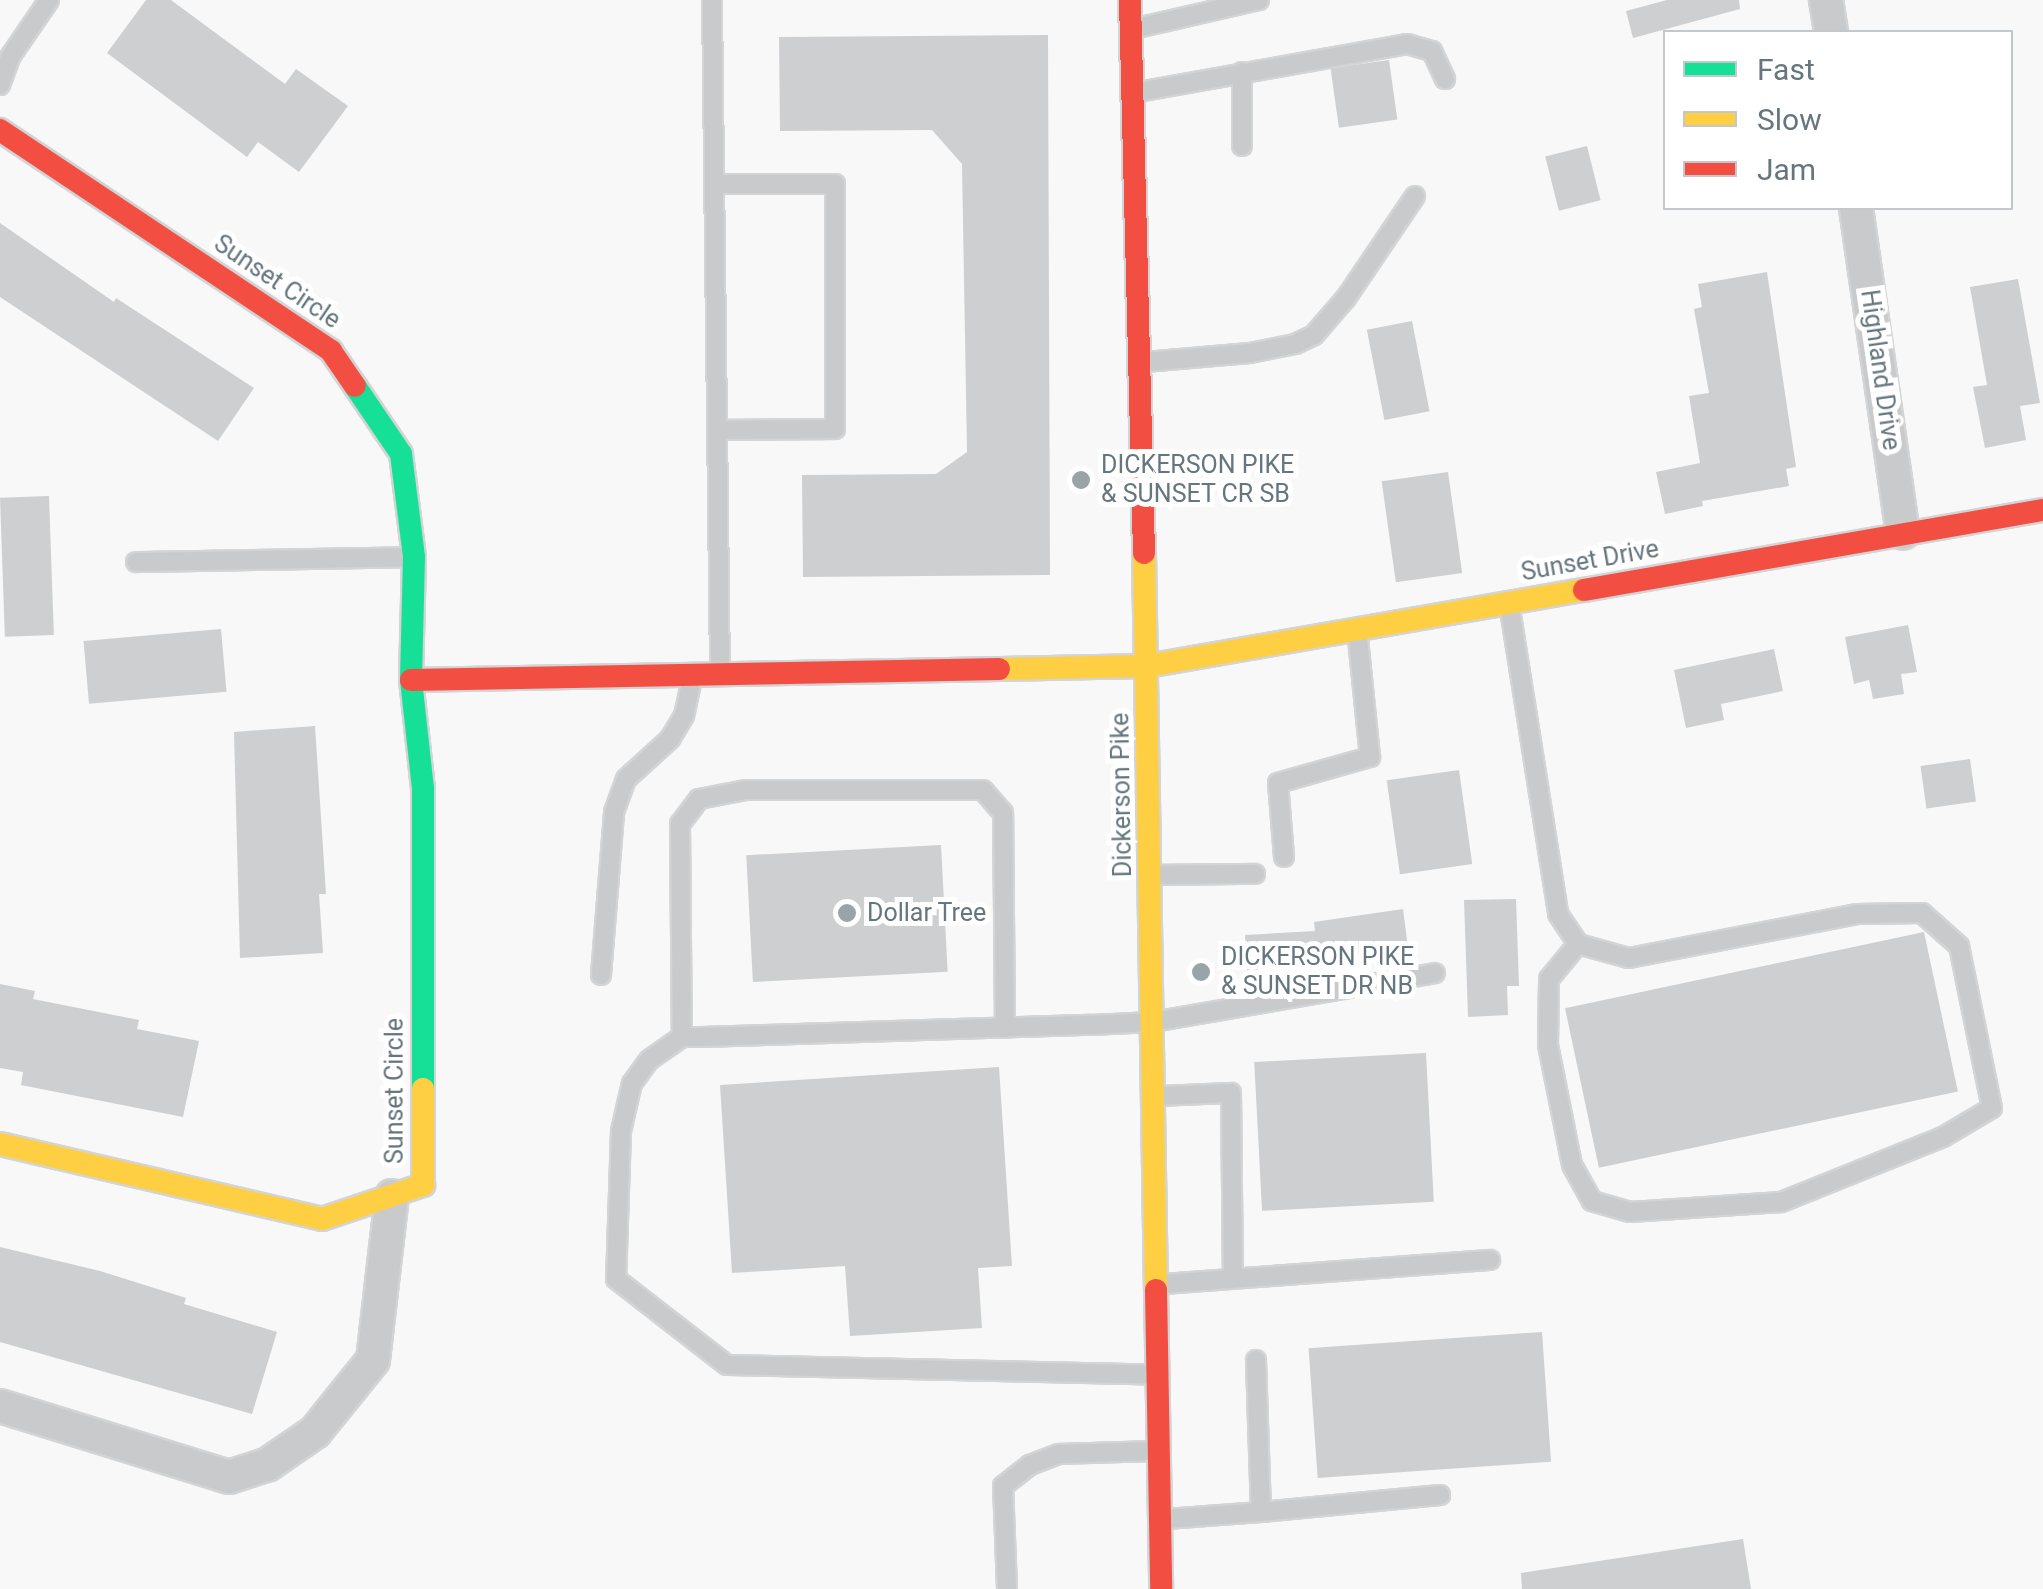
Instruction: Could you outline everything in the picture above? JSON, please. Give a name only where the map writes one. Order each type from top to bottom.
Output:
[{"type":"street","name":"Dickerson Pike","points":[[1130,0],[1147,666],[1161,1589]]},
{"type":"street","points":[[1826,0],[1831,30]]},
{"type":"street","name":"Sunset Circle","points":[[0,130],[331,350],[401,454],[414,558],[412,680],[422,788],[423,1185],[322,1220],[0,1144]]},
{"type":"street","name":"Highland Drive","points":[[1856,210],[1903,534]]},
{"type":"street","name":"Sunset Drive","points":[[1147,666],[2043,510]]},
{"type":"street","points":[[412,680],[1147,666]]},
{"type":"street","points":[[0,1406],[229,1477],[267,1466],[315,1432],[374,1360],[392,1196]]},
{"type":"lane","points":[[0,85],[10,56],[49,0]]},
{"type":"lane","points":[[712,0],[720,674]]},
{"type":"lane","points":[[1131,29],[1258,0]]},
{"type":"lane","points":[[1133,93],[1407,44],[1432,50],[1445,79]]},
{"type":"lane","points":[[1242,72],[1242,146]]},
{"type":"lane","points":[[714,184],[835,184],[835,429],[717,430]]},
{"type":"lane","points":[[1140,362],[1250,353],[1295,344],[1314,334],[1346,298],[1415,196]]},
{"type":"lane","points":[[136,562],[414,558]]},
{"type":"lane","points":[[1509,603],[1558,914],[1578,944],[1629,958],[1857,914],[1922,912],[1959,946],[1992,1108],[1943,1137],[1780,1202],[1630,1212],[1592,1200],[1572,1165],[1548,1045],[1549,979],[1578,944]]},
{"type":"lane","points":[[1284,856],[1278,784],[1370,757],[1357,629]]},
{"type":"lane","points":[[601,975],[614,812],[626,778],[670,739],[684,716],[693,674]]},
{"type":"lane","points":[[682,1038],[680,824],[699,799],[746,790],[984,790],[1004,813],[1005,1028]]},
{"type":"lane","points":[[1150,875],[1255,874]]},
{"type":"lane","points":[[1158,1375],[727,1365],[616,1280],[621,1132],[632,1083],[649,1060],[682,1038],[1152,1022],[1435,973]]},
{"type":"lane","points":[[1154,1096],[1231,1094],[1233,1278]]},
{"type":"lane","points":[[1157,1284],[1490,1260]]},
{"type":"lane","points":[[1256,1360],[1261,1512]]},
{"type":"lane","points":[[1007,1589],[1002,1486],[1030,1465],[1059,1454],[1159,1450]]},
{"type":"lane","points":[[1160,1519],[1440,1494]]},
{"type":"building","points":[[146,0],[171,0],[285,84],[296,69],[348,106],[299,172],[258,142],[247,157],[107,53]]},
{"type":"building","points":[[1667,0],[1739,0],[1740,9],[1633,38],[1626,11]]},
{"type":"building","points":[[1048,35],[1050,575],[803,577],[802,475],[936,474],[967,452],[962,164],[932,130],[780,131],[779,37]]},
{"type":"building","points":[[1389,60],[1397,119],[1339,128],[1331,68]]},
{"type":"building","points":[[1587,146],[1601,200],[1559,211],[1545,156]]},
{"type":"building","points":[[0,223],[114,302],[116,298],[254,388],[218,441],[0,297]]},
{"type":"building","points":[[1767,272],[1796,467],[1786,469],[1789,486],[1702,501],[1703,506],[1665,514],[1656,472],[1700,463],[1689,396],[1709,393],[1694,309],[1702,307],[1698,284]]},
{"type":"building","points":[[2018,279],[2040,403],[2020,406],[2026,440],[1985,448],[1973,387],[1987,385],[1970,287]]},
{"type":"building","points":[[1412,321],[1430,411],[1384,420],[1367,330]]},
{"type":"building","points":[[1448,472],[1462,573],[1396,582],[1382,481]]},
{"type":"building","points":[[49,496],[54,635],[5,637],[0,498]]},
{"type":"building","points":[[1908,625],[1917,672],[1901,674],[1904,694],[1873,699],[1869,680],[1854,684],[1845,637]]},
{"type":"building","points":[[221,629],[226,692],[89,704],[84,641]]},
{"type":"building","points":[[1774,649],[1783,691],[1721,704],[1724,720],[1686,728],[1674,670]]},
{"type":"building","points":[[315,726],[326,894],[319,894],[323,953],[240,958],[234,732]]},
{"type":"building","points":[[1970,759],[1976,802],[1926,809],[1920,766]]},
{"type":"building","points":[[1459,770],[1472,864],[1400,874],[1387,780]]},
{"type":"building","name":"Dollar Tree","points":[[941,845],[948,972],[753,982],[746,855]]},
{"type":"building","points":[[1516,899],[1519,986],[1507,986],[1508,1015],[1468,1017],[1464,900]]},
{"type":"building","points":[[1403,909],[1408,948],[1312,961],[1312,968],[1247,972],[1245,935],[1315,931],[1314,922]]},
{"type":"building","points":[[1924,932],[1958,1091],[1599,1168],[1565,1008]]},
{"type":"building","points":[[0,984],[35,991],[33,999],[139,1020],[137,1029],[199,1041],[183,1117],[21,1085],[23,1072],[0,1068]]},
{"type":"building","points":[[1426,1053],[1434,1202],[1262,1211],[1254,1062]]},
{"type":"building","points":[[999,1067],[1012,1266],[978,1268],[982,1328],[850,1336],[845,1266],[732,1273],[720,1085]]},
{"type":"building","points":[[0,1247],[100,1271],[186,1298],[184,1304],[277,1332],[252,1414],[0,1342]]},
{"type":"building","points":[[1542,1332],[1551,1462],[1318,1478],[1309,1348]]},
{"type":"building","points":[[1743,1539],[1751,1589],[1522,1589],[1521,1573]]},
{"type":"traffic: fast","points":[[355,386],[401,454],[414,557],[411,680],[423,788],[423,1089]]},
{"type":"traffic: slow","points":[[1144,553],[1156,1290]]},
{"type":"traffic: slow","points":[[999,669],[1147,666],[1584,590]]},
{"type":"traffic: slow","points":[[0,1144],[322,1219],[423,1185],[423,1089]]},
{"type":"traffic: jam","points":[[1130,0],[1144,553]]},
{"type":"traffic: jam","points":[[0,130],[331,351],[355,386]]},
{"type":"traffic: jam","points":[[1584,590],[2043,510]]},
{"type":"traffic: jam","points":[[411,680],[999,669]]},
{"type":"traffic: jam","points":[[1156,1290],[1161,1589]]},
{"type":"place","name":"DICKERSON PIKE & SUNSET CR SB","points":[[1081,480]]},
{"type":"place","name":"Dollar Tree","points":[[847,913]]},
{"type":"place","name":"DICKERSON PIKE & SUNSET DR NB","points":[[1201,972]]}]
